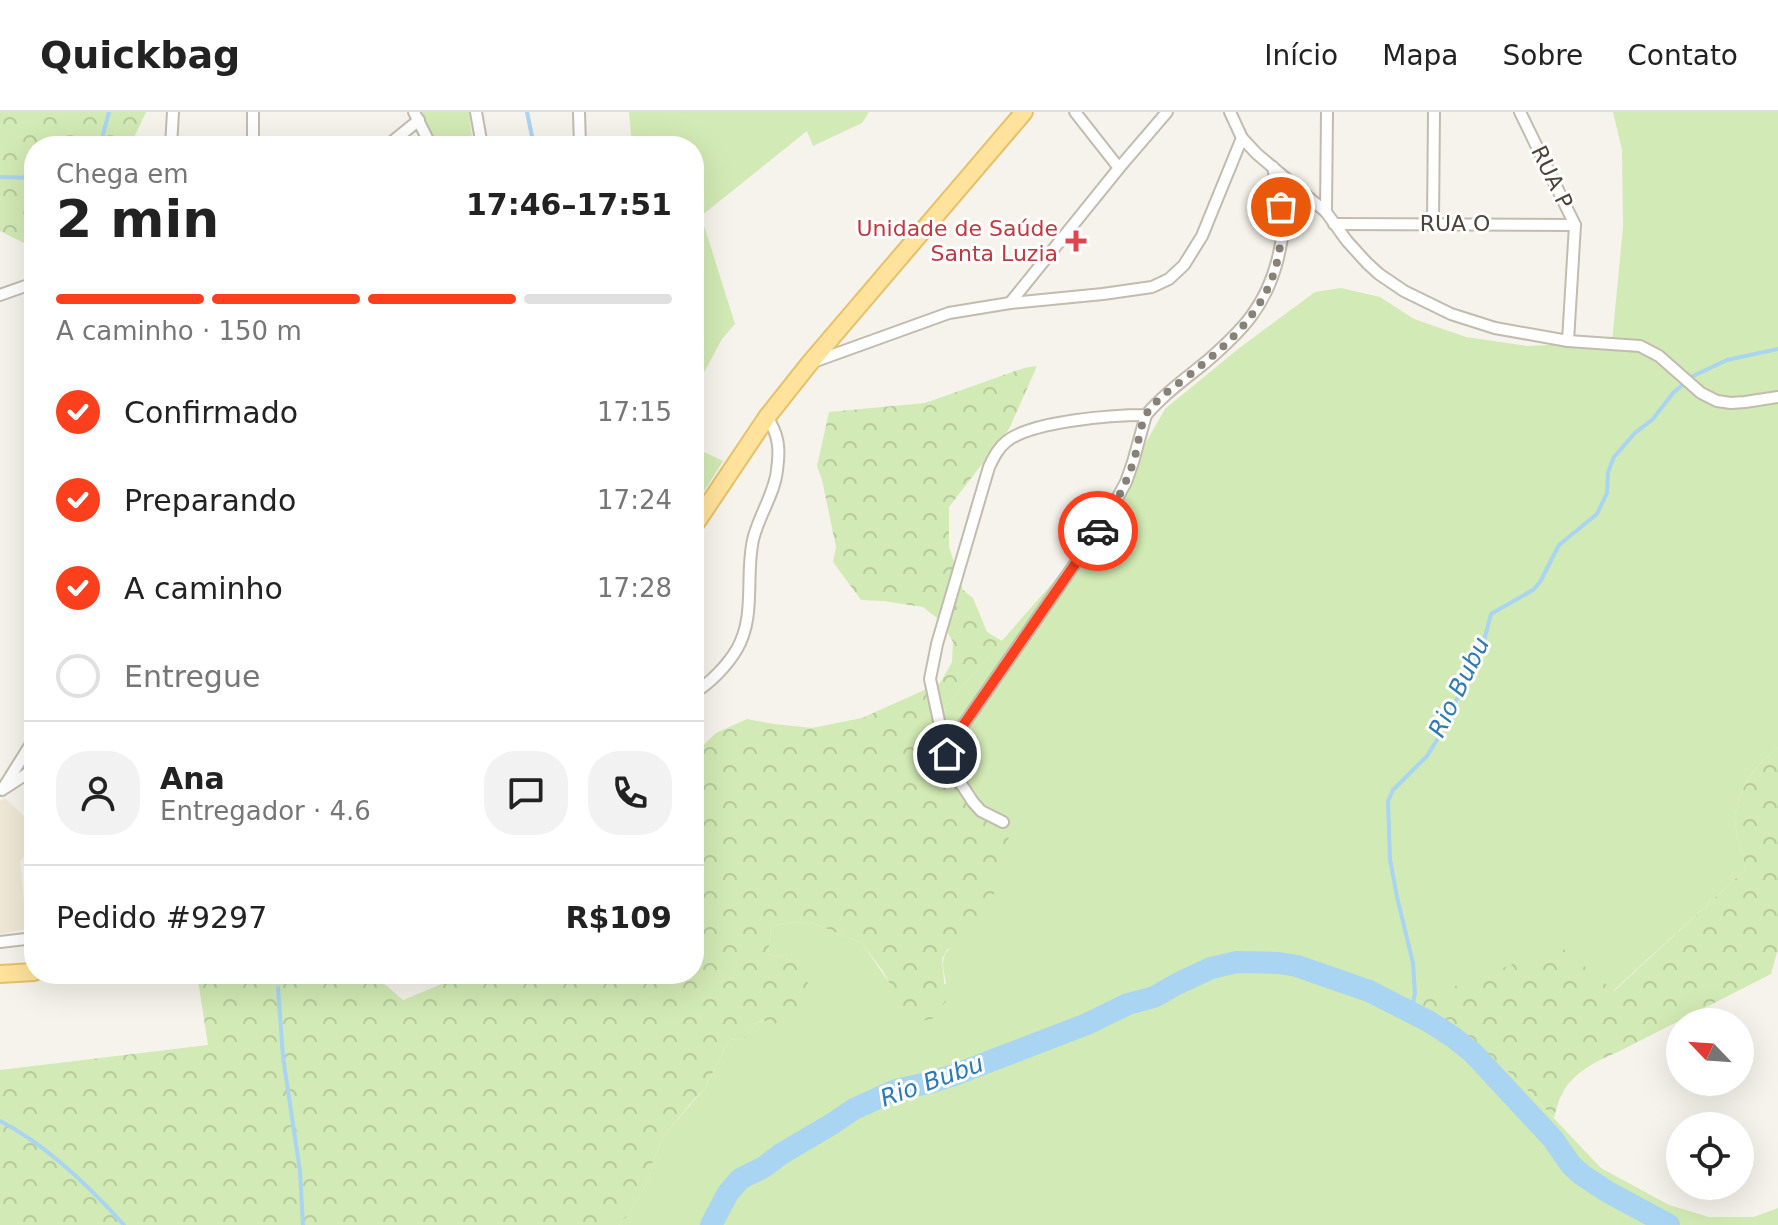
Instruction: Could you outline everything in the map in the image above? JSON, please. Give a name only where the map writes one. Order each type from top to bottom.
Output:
[{"type":"main road","points":[[704,511],[767,417],[809,364],[1024,112]]},
{"type":"main road","points":[[0,974],[24,973]]},
{"type":"street","points":[[172,136],[173,112]]},
{"type":"street","points":[[251,136],[253,112]]},
{"type":"street","points":[[476,112],[480,136]]},
{"type":"street","points":[[579,112],[580,136]]},
{"type":"street","points":[[1075,112],[1119,168]]},
{"type":"street","points":[[1010,303],[1167,112]]},
{"type":"street","points":[[1230,112],[1242,138],[1257,154],[1326,212],[1357,254],[1379,274],[1415,297],[1473,323],[1568,341],[1640,346],[1659,356],[1701,393],[1717,401],[1745,402],[1778,397]]},
{"type":"street","points":[[1326,212],[1327,112]]},
{"type":"street","points":[[1433,223],[1434,112]]},
{"type":"street","name":"RUA P","points":[[1520,112],[1575,225],[1568,341]]},
{"type":"street","points":[[397,136],[416,116],[426,136]]},
{"type":"street","points":[[809,364],[949,313],[1152,287],[1169,279],[1184,265],[1202,236],[1242,138]]},
{"type":"street","points":[[947,754],[964,724],[1106,519],[1130,472],[1146,415],[1158,401],[1235,336],[1267,292],[1283,231],[1273,167]]},
{"type":"street","name":"RUA O","points":[[1334,224],[1575,225]]},
{"type":"street","points":[[0,295],[24,287]]},
{"type":"street","points":[[1003,822],[981,811],[957,780],[930,687],[931,667],[989,467],[1005,443],[1028,430],[1106,416],[1146,415]]},
{"type":"street","points":[[704,684],[736,651],[747,627],[753,542],[777,473],[776,432],[767,417]]},
{"type":"street","points":[[1,791],[24,755]]},
{"type":"street","points":[[1,791],[24,776]]},
{"type":"street","points":[[0,942],[24,939]]},
{"type":"shaded area","points":[[5,798],[24,816],[24,857],[20,861],[24,930],[0,934],[0,801]]},
{"type":"green space","points":[[0,112],[146,112],[135,136],[24,136],[24,243],[0,231]]},
{"type":"green space","points":[[420,112],[469,112],[472,136],[432,136]]},
{"type":"green space","points":[[629,112],[869,112],[862,123],[813,146],[807,131],[704,214],[704,136],[631,136]]},
{"type":"green space","points":[[1613,112],[1778,112],[1778,748],[1762,761],[1739,797],[1736,830],[1746,869],[1613,991],[1407,1005],[1513,1075],[1601,1168],[1669,1205],[1709,1217],[1754,1217],[1778,1208],[1778,1225],[619,1225],[642,1192],[665,1135],[704,1090],[729,1040],[745,1038],[755,1024],[764,1020],[792,953],[780,958],[768,954],[771,927],[810,922],[862,943],[892,987],[946,984],[944,956],[957,943],[965,783],[933,742],[946,705],[1091,539],[1165,409],[1238,349],[1315,292],[1341,288],[1380,297],[1414,319],[1466,337],[1527,346],[1612,342],[1623,227],[1622,150]]},
{"type":"green space","points":[[704,226],[735,324],[722,339],[704,372]]},
{"type":"green space","points":[[1037,366],[1009,429],[949,507],[949,547],[963,590],[973,598],[987,632],[1002,641],[946,705],[933,742],[965,783],[1009,820],[1008,859],[990,903],[942,959],[946,1001],[935,1018],[913,1023],[884,973],[862,943],[810,922],[771,927],[768,954],[780,958],[791,953],[809,985],[803,1000],[786,1018],[772,1025],[763,1020],[755,1024],[745,1038],[729,1040],[704,1090],[665,1135],[642,1192],[619,1225],[0,1225],[0,1070],[208,1045],[199,984],[384,984],[403,1000],[442,984],[704,984],[704,744],[716,733],[747,719],[812,728],[862,718],[940,683],[952,662],[953,642],[942,622],[923,607],[861,600],[833,562],[836,547],[817,466],[829,412],[925,403]]},
{"type":"green space","points":[[704,452],[723,461],[704,491]]},
{"type":"green space","points":[[1778,748],[1778,949],[1771,974],[1704,1008],[1666,1008],[1666,1028],[1602,1059],[1572,1080],[1559,1100],[1554,1118],[1513,1075],[1406,1005],[1560,946],[1614,991],[1746,869],[1735,818],[1739,798],[1762,761]]},
{"type":"waterway","points":[[103,136],[109,112]]},
{"type":"waterway","points":[[527,112],[532,136]]},
{"type":"waterway","points":[[0,177],[24,178]]},
{"type":"waterway","name":"Rio Bubu","points":[[1411,1011],[1415,994],[1413,963],[1390,859],[1388,801],[1393,790],[1427,756],[1440,735],[1484,641],[1491,614],[1533,590],[1559,545],[1597,514],[1607,493],[1608,472],[1614,457],[1635,433],[1653,419],[1673,393],[1693,376],[1727,360],[1778,349]]},
{"type":"waterway","name":"Rio Bubu","points":[[711,1225],[728,1193],[740,1179],[854,1109],[896,1090],[954,1075],[1087,1024],[1128,1004],[1154,997],[1211,968],[1237,962],[1297,966],[1369,991],[1428,1021],[1473,1053],[1582,1175],[1669,1225]]},
{"type":"waterway","points":[[278,988],[283,1057],[300,1171],[303,1225]]},
{"type":"waterway","points":[[0,1121],[66,1167],[124,1225]]},
{"type":"way so far","points":[[1098,531],[1126,482],[1146,415],[1158,401],[1235,336],[1267,292],[1283,231],[1281,207]]},
{"type":"place","name":"Unidade de Saúde Santa Luzia","points":[[1076,241]]},
{"type":"route","points":[[947,754],[964,724],[1098,531]]}]
